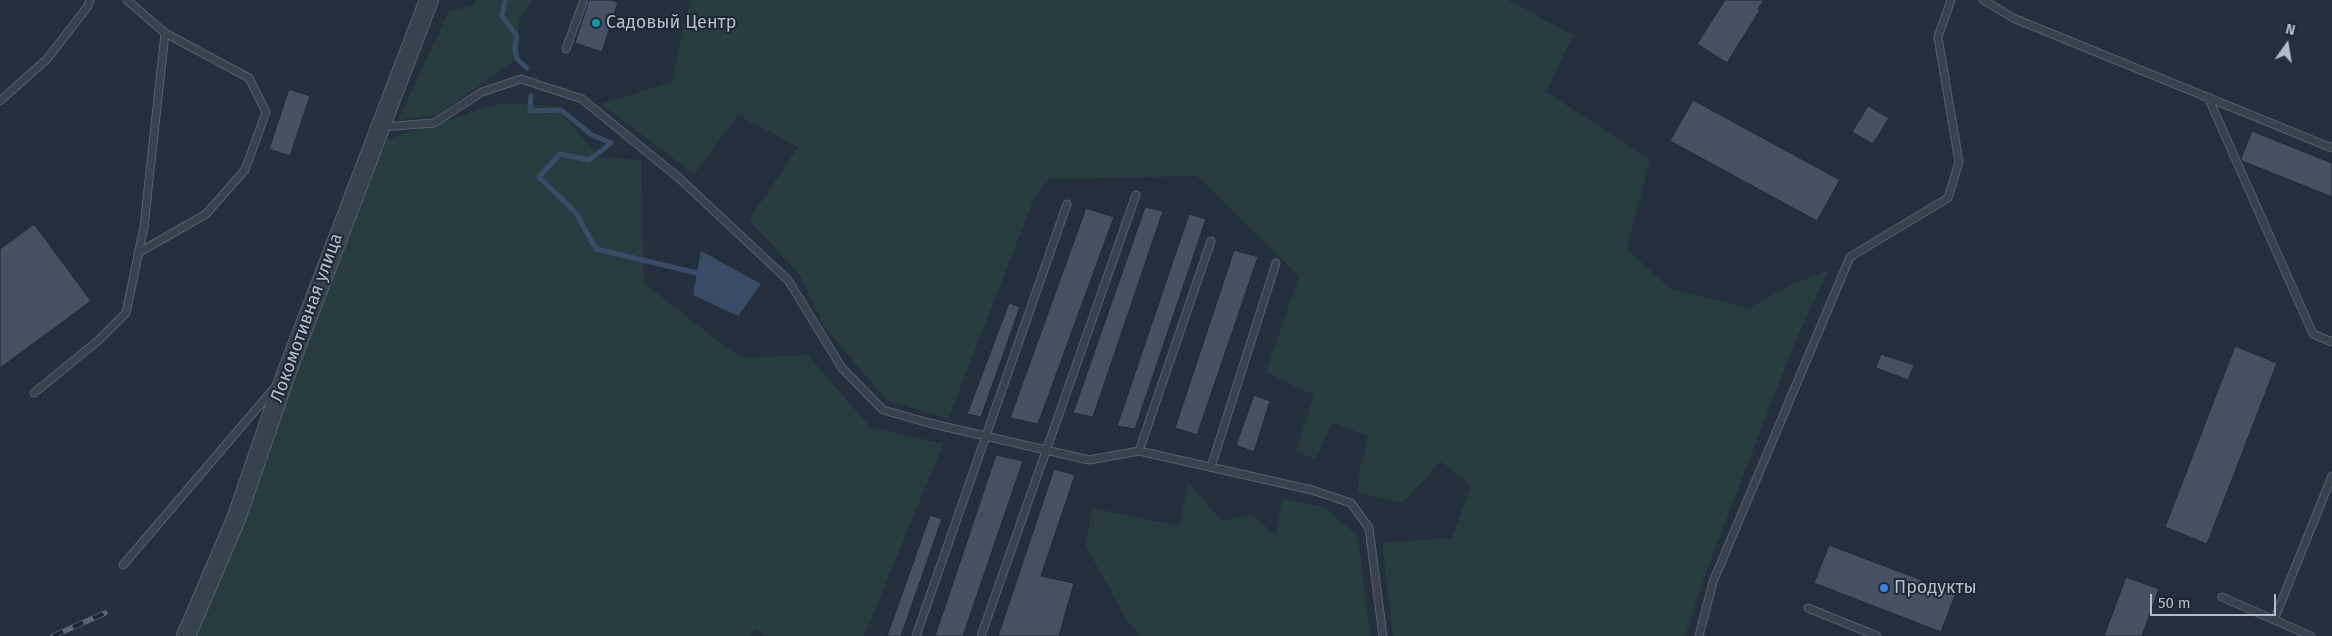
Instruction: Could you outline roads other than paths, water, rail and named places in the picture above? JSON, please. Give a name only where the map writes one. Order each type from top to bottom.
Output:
[{"type":"street","name":"Локомотивная улица","points":[[186,636],[236,519],[286,374],[429,0]]},
{"type":"lane","points":[[0,101],[47,59],[88,6],[90,0]]},
{"type":"lane","points":[[127,0],[165,33],[249,78],[266,112],[245,170],[206,214],[138,253]]},
{"type":"lane","points":[[566,49],[584,0]]},
{"type":"lane","points":[[1699,636],[1713,582],[1850,257],[1948,198],[1959,162],[1938,37],[1951,0]]},
{"type":"lane","points":[[1983,0],[2013,18],[2332,148]]},
{"type":"lane","points":[[34,393],[100,340],[126,313],[144,227],[165,33]]},
{"type":"lane","points":[[379,127],[434,123],[482,92],[521,79],[582,99],[679,178],[788,280],[842,368],[883,410],[1089,460],[1140,451],[1312,490],[1351,503],[1369,528],[1383,636]]},
{"type":"lane","points":[[2208,97],[2313,334],[2332,342]]},
{"type":"lane","points":[[981,636],[1136,194]]},
{"type":"lane","points":[[916,636],[1067,204]]},
{"type":"lane","points":[[1140,451],[1211,241]]},
{"type":"lane","points":[[1212,468],[1276,263]]},
{"type":"lane","points":[[123,566],[286,374]]},
{"type":"lane","points":[[2274,620],[2332,476]]},
{"type":"lane","points":[[2222,597],[2311,636]]},
{"type":"lane","points":[[1808,608],[1877,636]]},
{"type":"water","points":[[701,251],[761,284],[738,316],[693,295]]},
{"type":"waterway","points":[[505,0],[502,16],[517,36],[515,48],[517,59],[527,68]]},
{"type":"waterway","points":[[531,96],[530,111],[561,110],[592,135],[611,143],[589,160],[560,154],[539,177],[576,213],[596,249],[697,273]]},
{"type":"railway","points":[[53,636],[105,613]]},
{"type":"place","name":"Садовый Центр","points":[[596,23]]},
{"type":"place","name":"Продукты","points":[[1884,588]]}]
